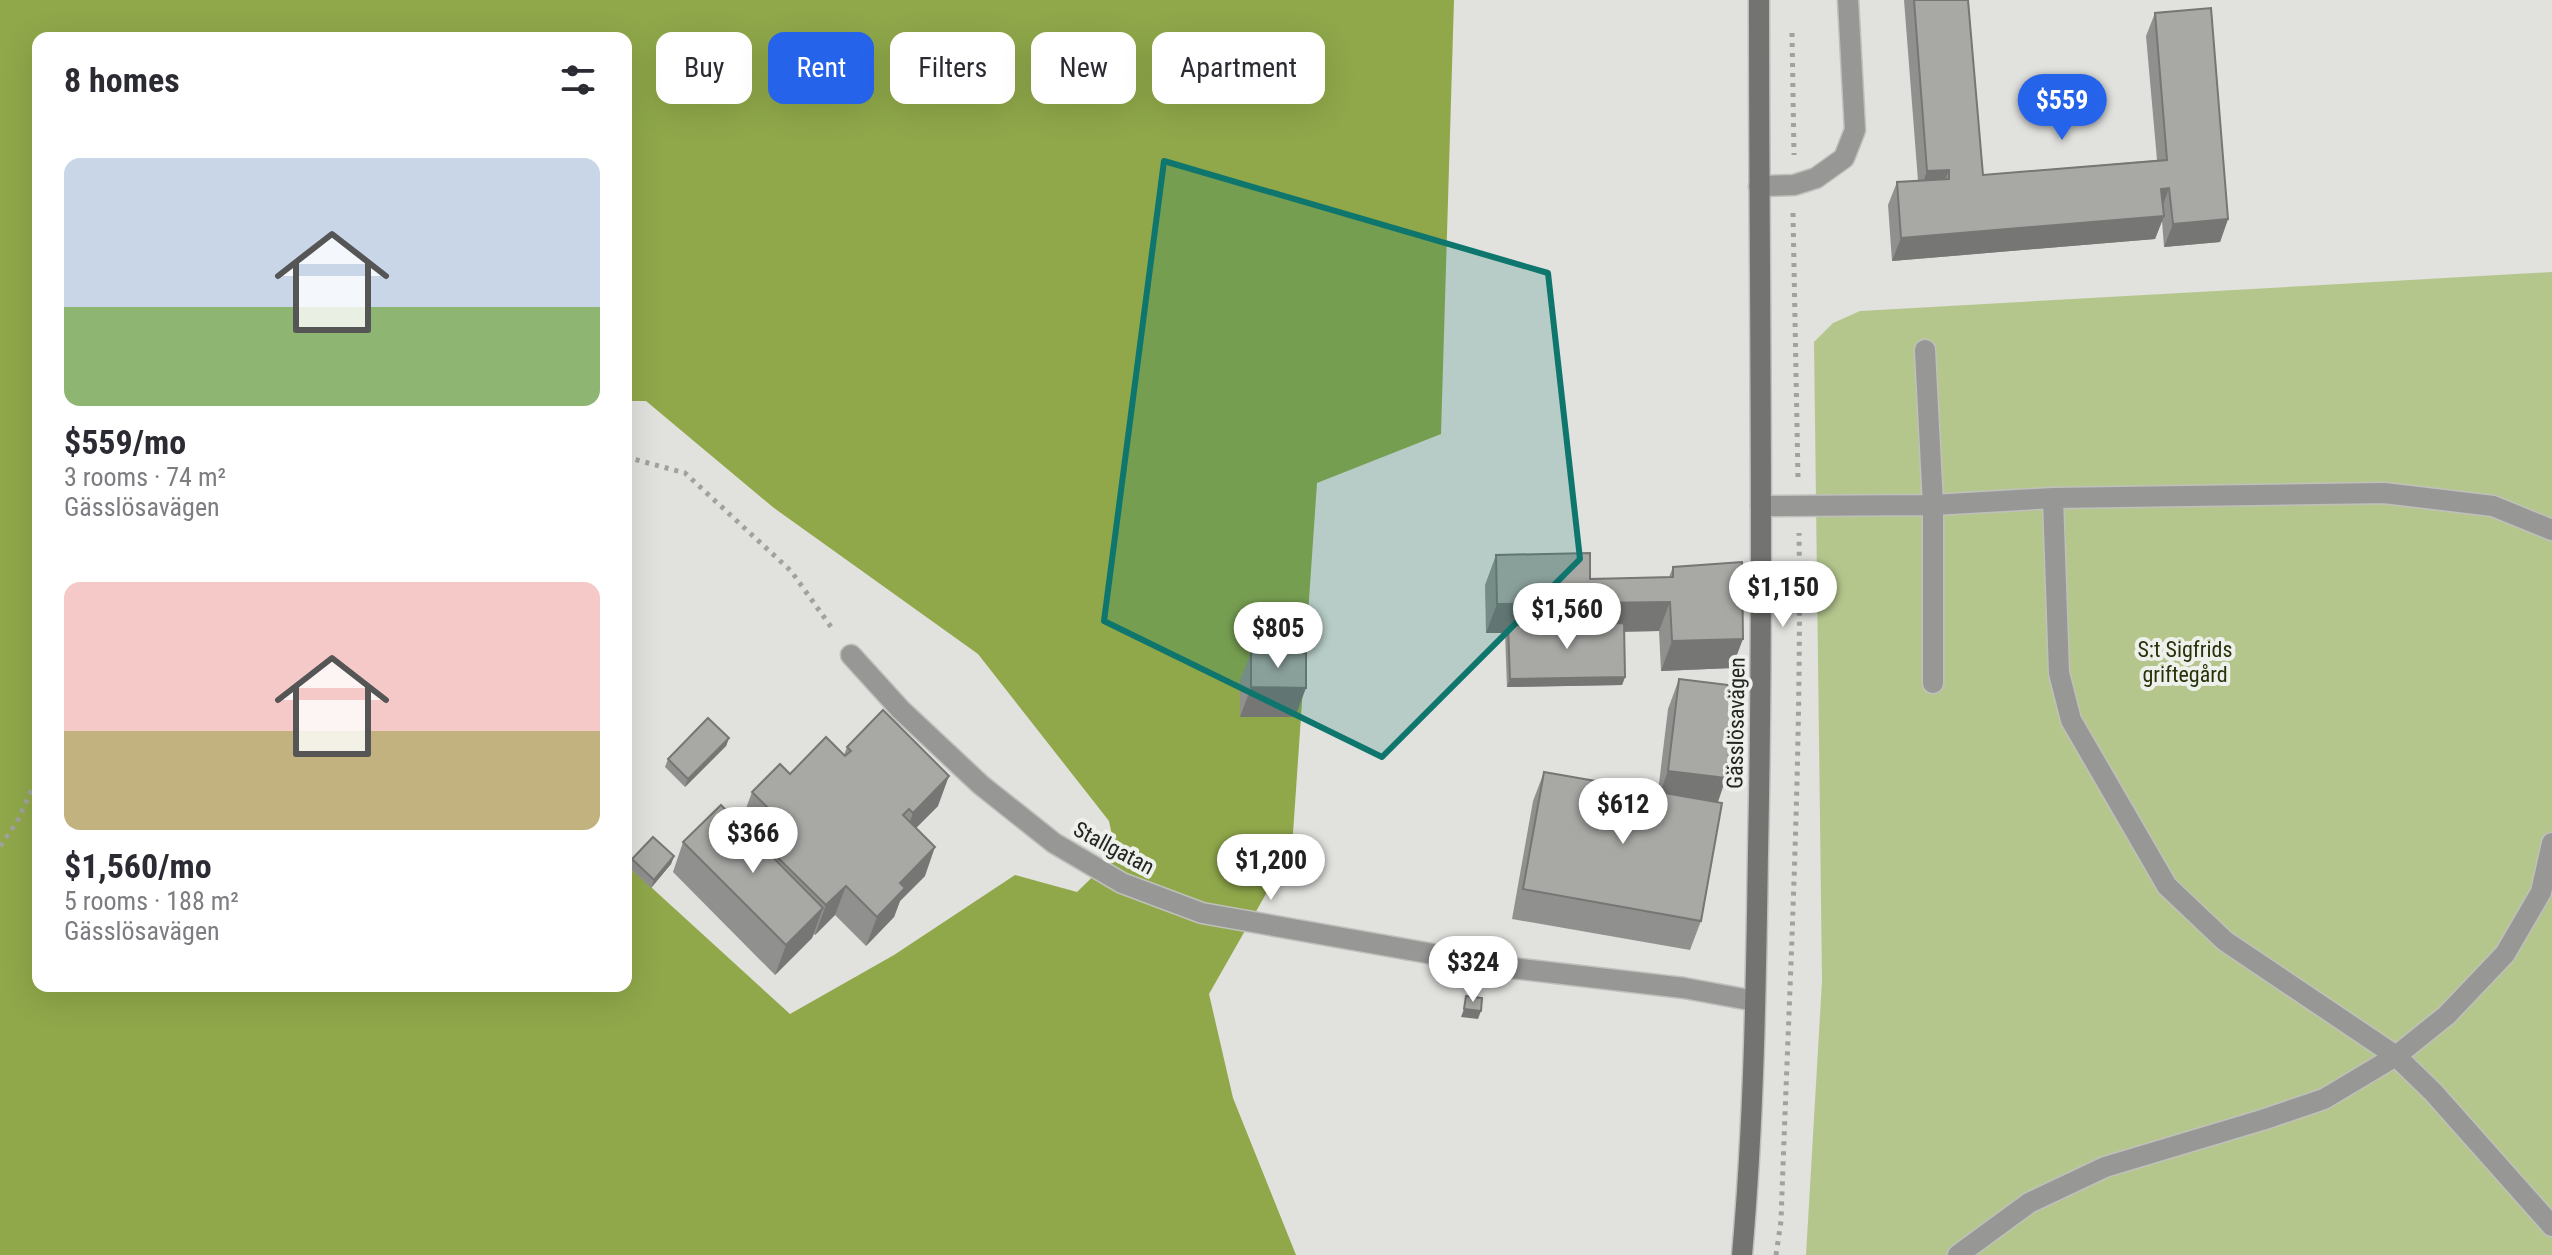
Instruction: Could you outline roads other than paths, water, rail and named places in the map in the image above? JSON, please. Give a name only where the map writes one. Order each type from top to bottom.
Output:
[{"type":"street","name":"Gässlösavägen","points":[[1742,1255],[1748,1188],[1755,1001],[1762,679],[1759,0]]},
{"type":"street","points":[[1759,186],[1794,185],[1816,178],[1844,158],[1855,130],[1848,0]]},
{"type":"street","points":[[1925,350],[1933,505],[1933,683]]},
{"type":"street","points":[[1761,506],[1933,505],[2053,498],[2384,493],[2493,506],[2552,530]]},
{"type":"street","points":[[2053,498],[2059,673],[2071,720],[2167,886],[2225,941],[2396,1056],[2433,1092],[2552,1226]]},
{"type":"street","name":"Stallgatan","points":[[851,655],[901,710],[981,785],[1054,843],[1122,883],[1202,913],[1512,968],[1684,988],[1755,1001]]},
{"type":"street","points":[[1958,1255],[2029,1203],[2105,1167],[2324,1099],[2396,1056],[2447,1015],[2505,954],[2541,892],[2552,843]]},
{"type":"park label","name":"S:t Sigfrids griftegård","points":[[2185,662]]}]
